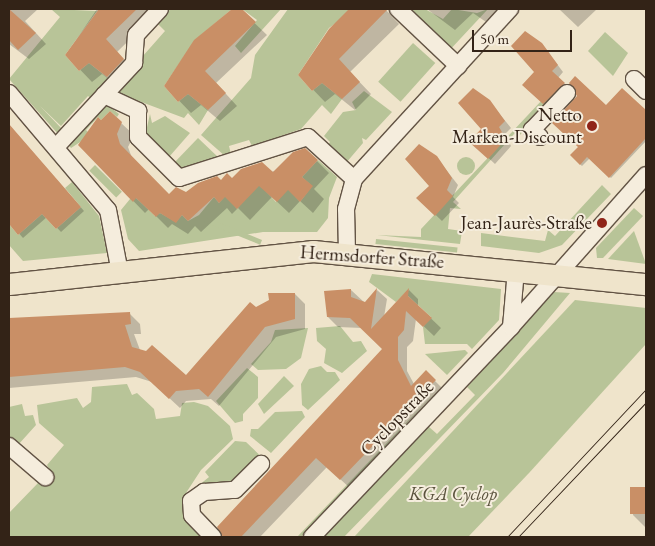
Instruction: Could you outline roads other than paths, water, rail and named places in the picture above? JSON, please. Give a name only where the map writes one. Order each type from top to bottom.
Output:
[{"type":"main road","name":"Hermsdorfer Straße","points":[[9,284],[120,273],[265,254],[346,252],[646,284]]},
{"type":"street","points":[[56,147],[134,63],[136,35],[160,9]]},
{"type":"street","points":[[398,9],[458,66]]},
{"type":"street","points":[[346,252],[346,209],[354,179],[510,9]]},
{"type":"street","points":[[634,79],[646,91]]},
{"type":"street","points":[[9,93],[108,210],[120,273]]},
{"type":"street","points":[[540,137],[532,130],[566,93]]},
{"type":"street","points":[[104,95],[138,111],[138,137],[179,178],[308,137],[354,179]]},
{"type":"street","points":[[558,274],[646,175]]},
{"type":"street","points":[[511,327],[516,270]]},
{"type":"street","name":"Cyclopstraße","points":[[312,537],[511,327],[558,274]]},
{"type":"street","points":[[9,446],[45,477]]},
{"type":"street","points":[[213,537],[192,515],[191,501],[204,492],[235,490],[261,464]]},
{"type":"tram line","points":[[507,537],[646,389]]},
{"type":"tram line","points":[[518,537],[646,402]]},
{"type":"place","name":"Netto Marken-Discount","points":[[592,126]]},
{"type":"place","name":"Jean-Jaurès-Straße","points":[[602,223]]},
{"type":"park label","name":"KGA Cyclop","points":[[453,494]]}]
